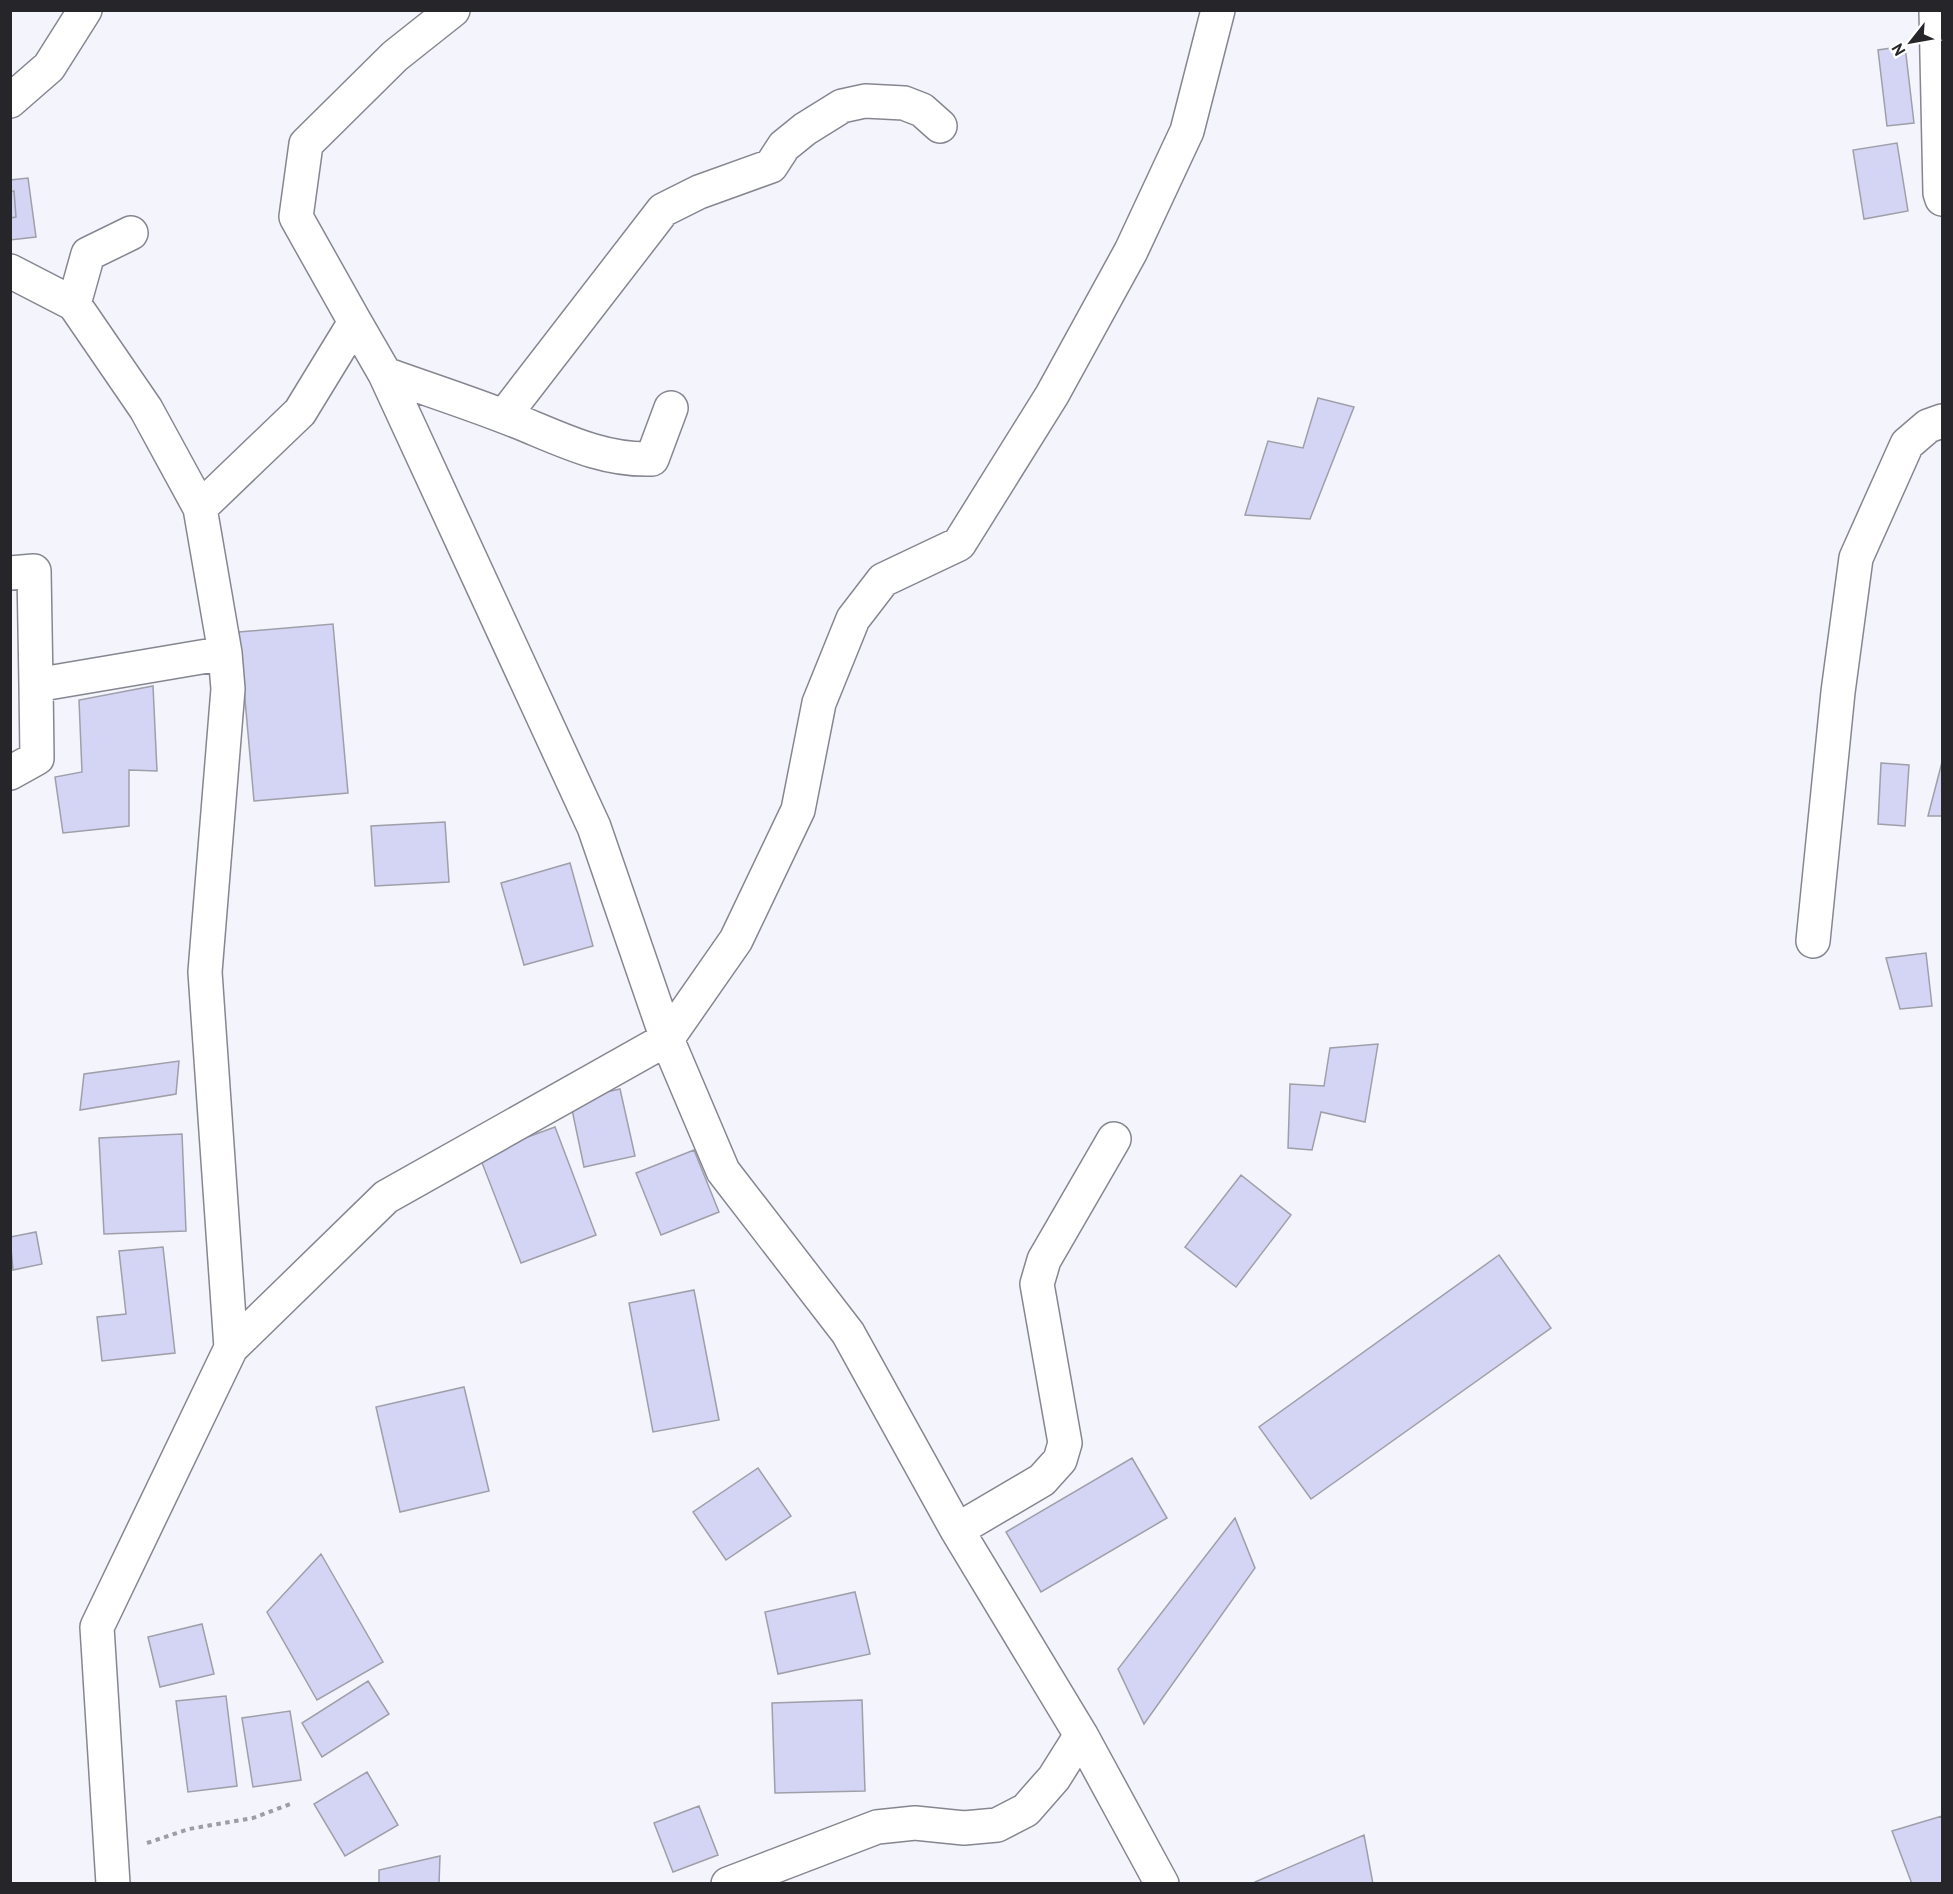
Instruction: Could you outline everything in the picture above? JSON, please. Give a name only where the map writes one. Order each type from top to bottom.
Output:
[{"type":"street","points":[[10,101],[50,68],[85,10]]},
{"type":"street","points":[[453,10],[395,57],[306,144],[296,218],[385,374],[594,827],[667,1039],[723,1170],[849,1333],[957,1530],[1081,1734],[1162,1884]]},
{"type":"street","points":[[113,1869],[97,1627],[231,1348],[386,1197],[667,1039],[736,940],[798,810],[819,703],[853,619],[883,580],[959,544],[1052,395],[1131,251],[1187,131],[1218,10]]},
{"type":"street","points":[[1936,10],[1940,193],[1942,199]]},
{"type":"street","points":[[504,416],[663,210],[699,192],[771,166],[784,146],[805,129],[842,106],[865,101],[904,103],[922,110],[940,126]]},
{"type":"street","points":[[74,304],[88,254],[131,233]]},
{"type":"street","points":[[10,271],[74,304],[146,409],[200,508],[225,653],[228,689],[205,972],[231,1348]]},
{"type":"street","points":[[200,508],[300,412],[355,322]]},
{"type":"street","points":[[385,374],[504,416],[597,454],[629,460],[652,459],[670,408]]},
{"type":"street","points":[[1813,941],[1838,692],[1856,558],[1906,444],[1928,426],[1942,421]]},
{"type":"street","points":[[10,573],[34,570],[37,758],[10,773]]},
{"type":"street","points":[[36,686],[225,653]]},
{"type":"street","points":[[957,1530],[1042,1480],[1060,1460],[1065,1443],[1037,1284],[1044,1260],[1114,1139]]},
{"type":"street","points":[[728,1884],[877,1827],[915,1823],[964,1828],[997,1825],[1026,1810],[1054,1778],[1081,1734]]},
{"type":"path","points":[[113,1869],[189,1829],[253,1818],[294,1803]]},
{"type":"building","points":[[1905,46],[1914,123],[1887,126],[1878,50]]},
{"type":"building","points":[[1897,143],[1908,211],[1864,219],[1853,150]]},
{"type":"building","points":[[28,178],[36,237],[10,240],[10,180]]},
{"type":"building","points":[[14,191],[16,217],[10,218],[10,192]]},
{"type":"building","points":[[1318,398],[1354,407],[1310,519],[1245,515],[1268,441],[1303,448]]},
{"type":"building","points":[[333,624],[348,793],[254,801],[239,632]]},
{"type":"building","points":[[153,686],[157,771],[129,770],[129,826],[63,833],[55,777],[82,772],[79,700]]},
{"type":"building","points":[[1942,762],[1942,816],[1928,816]]},
{"type":"building","points":[[1881,763],[1909,765],[1905,826],[1878,824]]},
{"type":"building","points":[[445,822],[449,882],[375,886],[371,826]]},
{"type":"building","points":[[570,863],[593,946],[524,965],[501,883]]},
{"type":"building","points":[[1926,953],[1932,1006],[1900,1009],[1886,958]]},
{"type":"building","points":[[1378,1044],[1365,1122],[1321,1112],[1312,1150],[1288,1148],[1290,1084],[1324,1086],[1330,1048]]},
{"type":"building","points":[[179,1061],[176,1094],[80,1110],[84,1074]]},
{"type":"building","points":[[620,1089],[635,1156],[584,1167],[570,1100]]},
{"type":"building","points":[[555,1127],[596,1235],[521,1263],[479,1155]]},
{"type":"building","points":[[182,1134],[186,1231],[104,1234],[99,1138]]},
{"type":"building","points":[[694,1150],[719,1212],[661,1235],[636,1173]]},
{"type":"building","points":[[1241,1175],[1291,1215],[1236,1287],[1185,1247]]},
{"type":"building","points":[[36,1232],[42,1264],[13,1270],[10,1237]]},
{"type":"building","points":[[163,1247],[175,1353],[102,1361],[97,1317],[126,1314],[119,1251]]},
{"type":"building","points":[[1499,1255],[1551,1328],[1311,1499],[1259,1427]]},
{"type":"building","points":[[694,1290],[719,1420],[653,1432],[629,1303]]},
{"type":"building","points":[[464,1387],[489,1491],[400,1512],[376,1407]]},
{"type":"building","points":[[1132,1458],[1167,1518],[1041,1592],[1006,1532]]},
{"type":"building","points":[[758,1468],[791,1516],[726,1560],[693,1512]]},
{"type":"building","points":[[1235,1518],[1255,1568],[1144,1724],[1118,1669]]},
{"type":"building","points":[[321,1554],[383,1662],[317,1700],[267,1612]]},
{"type":"building","points":[[855,1592],[870,1654],[778,1674],[765,1612]]},
{"type":"building","points":[[202,1624],[214,1674],[160,1687],[148,1637]]},
{"type":"building","points":[[368,1681],[389,1714],[322,1757],[302,1723]]},
{"type":"building","points":[[226,1696],[237,1786],[188,1792],[176,1701]]},
{"type":"building","points":[[862,1700],[865,1791],[775,1793],[772,1703]]},
{"type":"building","points":[[290,1711],[301,1780],[253,1787],[242,1718]]},
{"type":"building","points":[[367,1772],[398,1825],[345,1856],[314,1804]]},
{"type":"building","points":[[699,1806],[718,1855],[673,1872],[654,1823]]},
{"type":"building","points":[[1942,1816],[1942,1884],[1912,1884],[1892,1831]]},
{"type":"building","points":[[1364,1835],[1373,1884],[1255,1884],[1255,1882]]},
{"type":"building","points":[[440,1856],[439,1884],[379,1884],[379,1870]]}]
